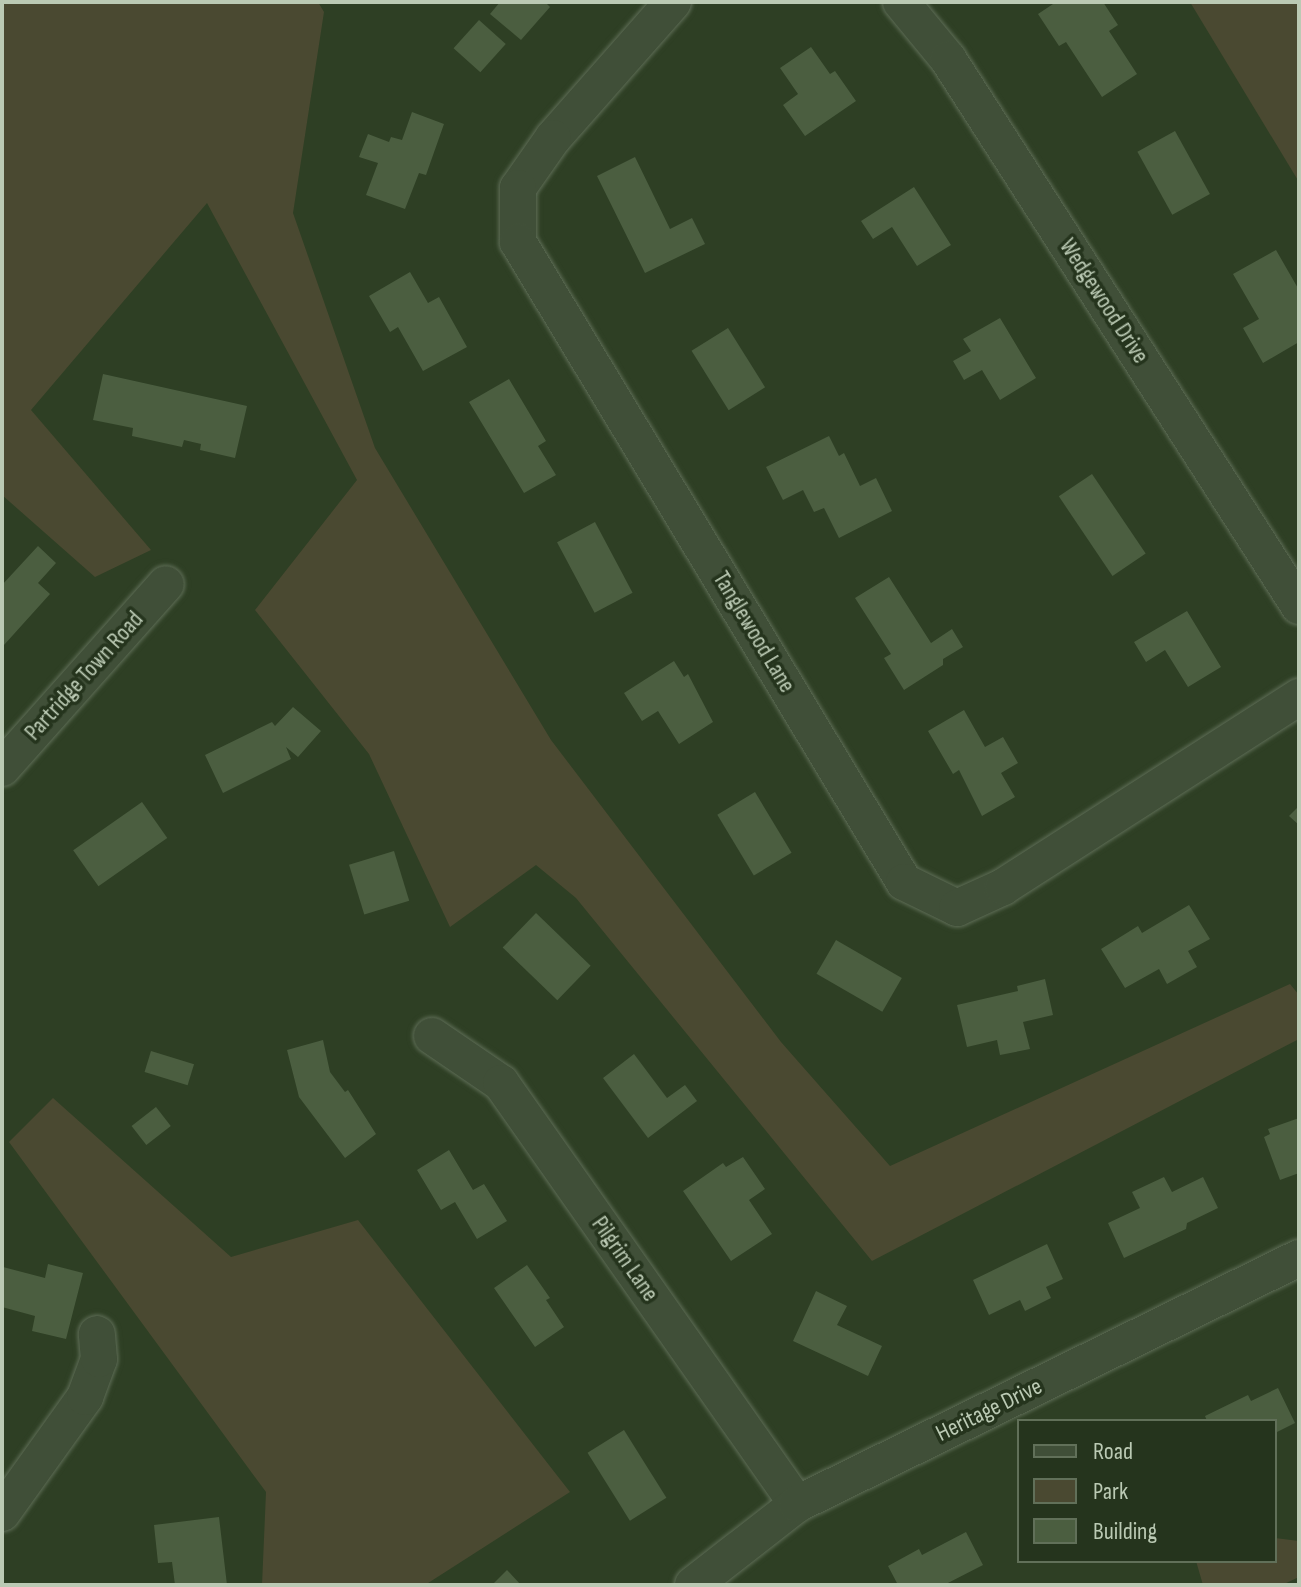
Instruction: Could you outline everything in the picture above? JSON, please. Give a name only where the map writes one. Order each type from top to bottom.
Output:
[{"type":"street","name":"Tanglewood Lane","points":[[673,2],[553,138],[518,188],[518,242],[904,882],[957,908],[1003,887],[1299,697]]},
{"type":"street","name":"Wedgewood Drive","points":[[901,2],[948,59],[1299,606]]},
{"type":"street","name":"Partridge Town Road","points":[[2,768],[166,584]]},
{"type":"street","name":"Pilgrim Lane","points":[[432,1036],[501,1083],[797,1504]]},
{"type":"street","name":"Heritage Drive","points":[[693,1585],[797,1504],[1299,1258]]},
{"type":"street","points":[[2,1513],[85,1397],[99,1359],[97,1334]]},
{"type":"green space","points":[[2,2],[318,2],[324,12],[293,213],[375,448],[551,740],[781,1042],[890,1166],[1290,984],[1299,995],[1299,1039],[872,1261],[576,898],[536,865],[450,927],[369,754],[255,610],[357,480],[207,203],[31,410],[151,550],[95,577],[2,495]]},
{"type":"green space","points":[[1190,2],[1299,2],[1299,182]]},
{"type":"green space","points":[[53,1098],[231,1257],[358,1220],[570,1492],[425,1585],[262,1585],[266,1492],[9,1142]]},
{"type":"green space","points":[[1277,1538],[1299,1541],[1299,1577],[1282,1585],[1203,1585],[1197,1563],[1277,1563]]},
{"type":"building","points":[[500,2],[545,2],[550,7],[521,40],[490,14]]},
{"type":"building","points":[[1056,2],[1103,2],[1118,25],[1109,31],[1137,74],[1102,97],[1066,42],[1059,46],[1038,14]]},
{"type":"building","points":[[479,20],[506,44],[480,72],[454,48]]},
{"type":"building","points":[[811,47],[830,74],[835,71],[856,101],[805,136],[783,105],[798,94],[780,68]]},
{"type":"building","points":[[412,112],[444,124],[426,175],[419,173],[405,209],[366,195],[378,163],[359,157],[368,134],[389,142],[391,137],[402,140]]},
{"type":"building","points":[[1175,131],[1210,194],[1172,215],[1137,152]]},
{"type":"building","points":[[635,157],[670,229],[692,218],[705,244],[645,273],[597,176]]},
{"type":"building","points":[[914,187],[951,245],[917,266],[892,227],[873,239],[861,221]]},
{"type":"building","points":[[1276,250],[1299,290],[1299,342],[1263,363],[1243,328],[1259,319],[1233,274]]},
{"type":"building","points":[[410,272],[428,303],[439,297],[467,347],[423,371],[398,327],[390,332],[369,296]]},
{"type":"building","points":[[1000,318],[1036,378],[1000,400],[982,370],[964,380],[953,361],[971,351],[963,339]]},
{"type":"building","points":[[728,328],[765,387],[729,410],[692,351]]},
{"type":"building","points":[[103,374],[247,406],[235,458],[200,450],[201,444],[184,440],[182,447],[132,436],[133,428],[93,420]]},
{"type":"building","points":[[509,379],[546,441],[538,446],[556,475],[524,493],[469,402]]},
{"type":"building","points":[[829,436],[839,456],[844,453],[860,486],[876,478],[892,511],[839,538],[824,508],[814,512],[803,490],[783,500],[766,467]]},
{"type":"building","points":[[1092,474],[1146,554],[1113,576],[1059,496]]},
{"type":"building","points":[[595,522],[633,593],[595,613],[557,542]]},
{"type":"building","points":[[38,546],[56,563],[38,583],[50,594],[4,645],[2,585]]},
{"type":"building","points":[[889,577],[931,643],[952,629],[963,647],[943,659],[943,665],[904,690],[884,658],[891,654],[855,598]]},
{"type":"building","points":[[1187,611],[1221,667],[1188,687],[1165,650],[1146,662],[1134,642]]},
{"type":"building","points":[[674,661],[684,677],[688,674],[713,722],[679,744],[658,711],[642,721],[624,693]]},
{"type":"building","points":[[293,707],[321,731],[298,757],[286,747],[291,759],[223,793],[205,755],[272,722],[275,726]]},
{"type":"building","points":[[964,710],[985,747],[1003,737],[1018,763],[1001,773],[1015,797],[982,816],[959,770],[953,774],[928,731]]},
{"type":"building","points":[[755,792],[792,853],[754,876],[717,815]]},
{"type":"building","points":[[142,802],[167,838],[98,886],[73,850]]},
{"type":"building","points":[[1299,806],[1299,825],[1289,816]]},
{"type":"building","points":[[394,851],[409,901],[364,914],[349,865]]},
{"type":"building","points":[[1189,905],[1210,939],[1188,951],[1197,967],[1167,984],[1159,969],[1125,988],[1101,949],[1138,926],[1142,933]]},
{"type":"building","points":[[536,913],[591,966],[557,1000],[503,948]]},
{"type":"building","points":[[836,940],[902,978],[882,1012],[816,974]]},
{"type":"building","points":[[1045,979],[1053,1015],[1023,1022],[1030,1049],[1000,1055],[997,1040],[967,1047],[957,1005],[1018,991],[1017,986]]},
{"type":"building","points":[[323,1040],[330,1072],[345,1092],[348,1090],[376,1134],[345,1158],[299,1097],[287,1050]]},
{"type":"building","points":[[151,1051],[194,1064],[188,1085],[145,1072]]},
{"type":"building","points":[[634,1054],[667,1098],[685,1085],[697,1101],[648,1138],[603,1078]]},
{"type":"building","points":[[156,1107],[171,1126],[146,1145],[132,1126]]},
{"type":"building","points":[[1299,1118],[1299,1173],[1280,1180],[1264,1137],[1270,1134],[1268,1129]]},
{"type":"building","points":[[449,1150],[473,1190],[484,1184],[507,1221],[477,1239],[455,1202],[441,1210],[417,1170]]},
{"type":"building","points":[[743,1157],[765,1189],[749,1200],[772,1234],[731,1261],[683,1191],[723,1163],[726,1167]]},
{"type":"building","points":[[1164,1177],[1172,1192],[1203,1177],[1218,1208],[1187,1223],[1186,1229],[1124,1258],[1108,1223],[1140,1208],[1132,1192]]},
{"type":"building","points":[[1047,1244],[1063,1279],[1046,1287],[1051,1298],[1025,1311],[1020,1300],[989,1315],[973,1280]]},
{"type":"building","points":[[48,1264],[83,1273],[66,1339],[32,1331],[35,1316],[2,1307],[3,1267],[45,1278]]},
{"type":"building","points":[[527,1265],[550,1298],[546,1300],[564,1327],[535,1347],[494,1288]]},
{"type":"building","points":[[816,1291],[847,1306],[837,1325],[882,1346],[868,1376],[793,1341]]},
{"type":"building","points":[[1278,1388],[1295,1423],[1277,1432],[1277,1419],[1206,1419],[1205,1416],[1248,1395],[1251,1401]]},
{"type":"building","points":[[624,1430],[666,1498],[630,1521],[588,1453]]},
{"type":"building","points":[[219,1517],[227,1585],[175,1585],[172,1562],[158,1563],[154,1525]]},
{"type":"building","points":[[966,1532],[983,1565],[944,1585],[898,1585],[888,1566],[919,1549],[922,1555]]},
{"type":"building","points":[[507,1570],[521,1585],[492,1585]]}]
